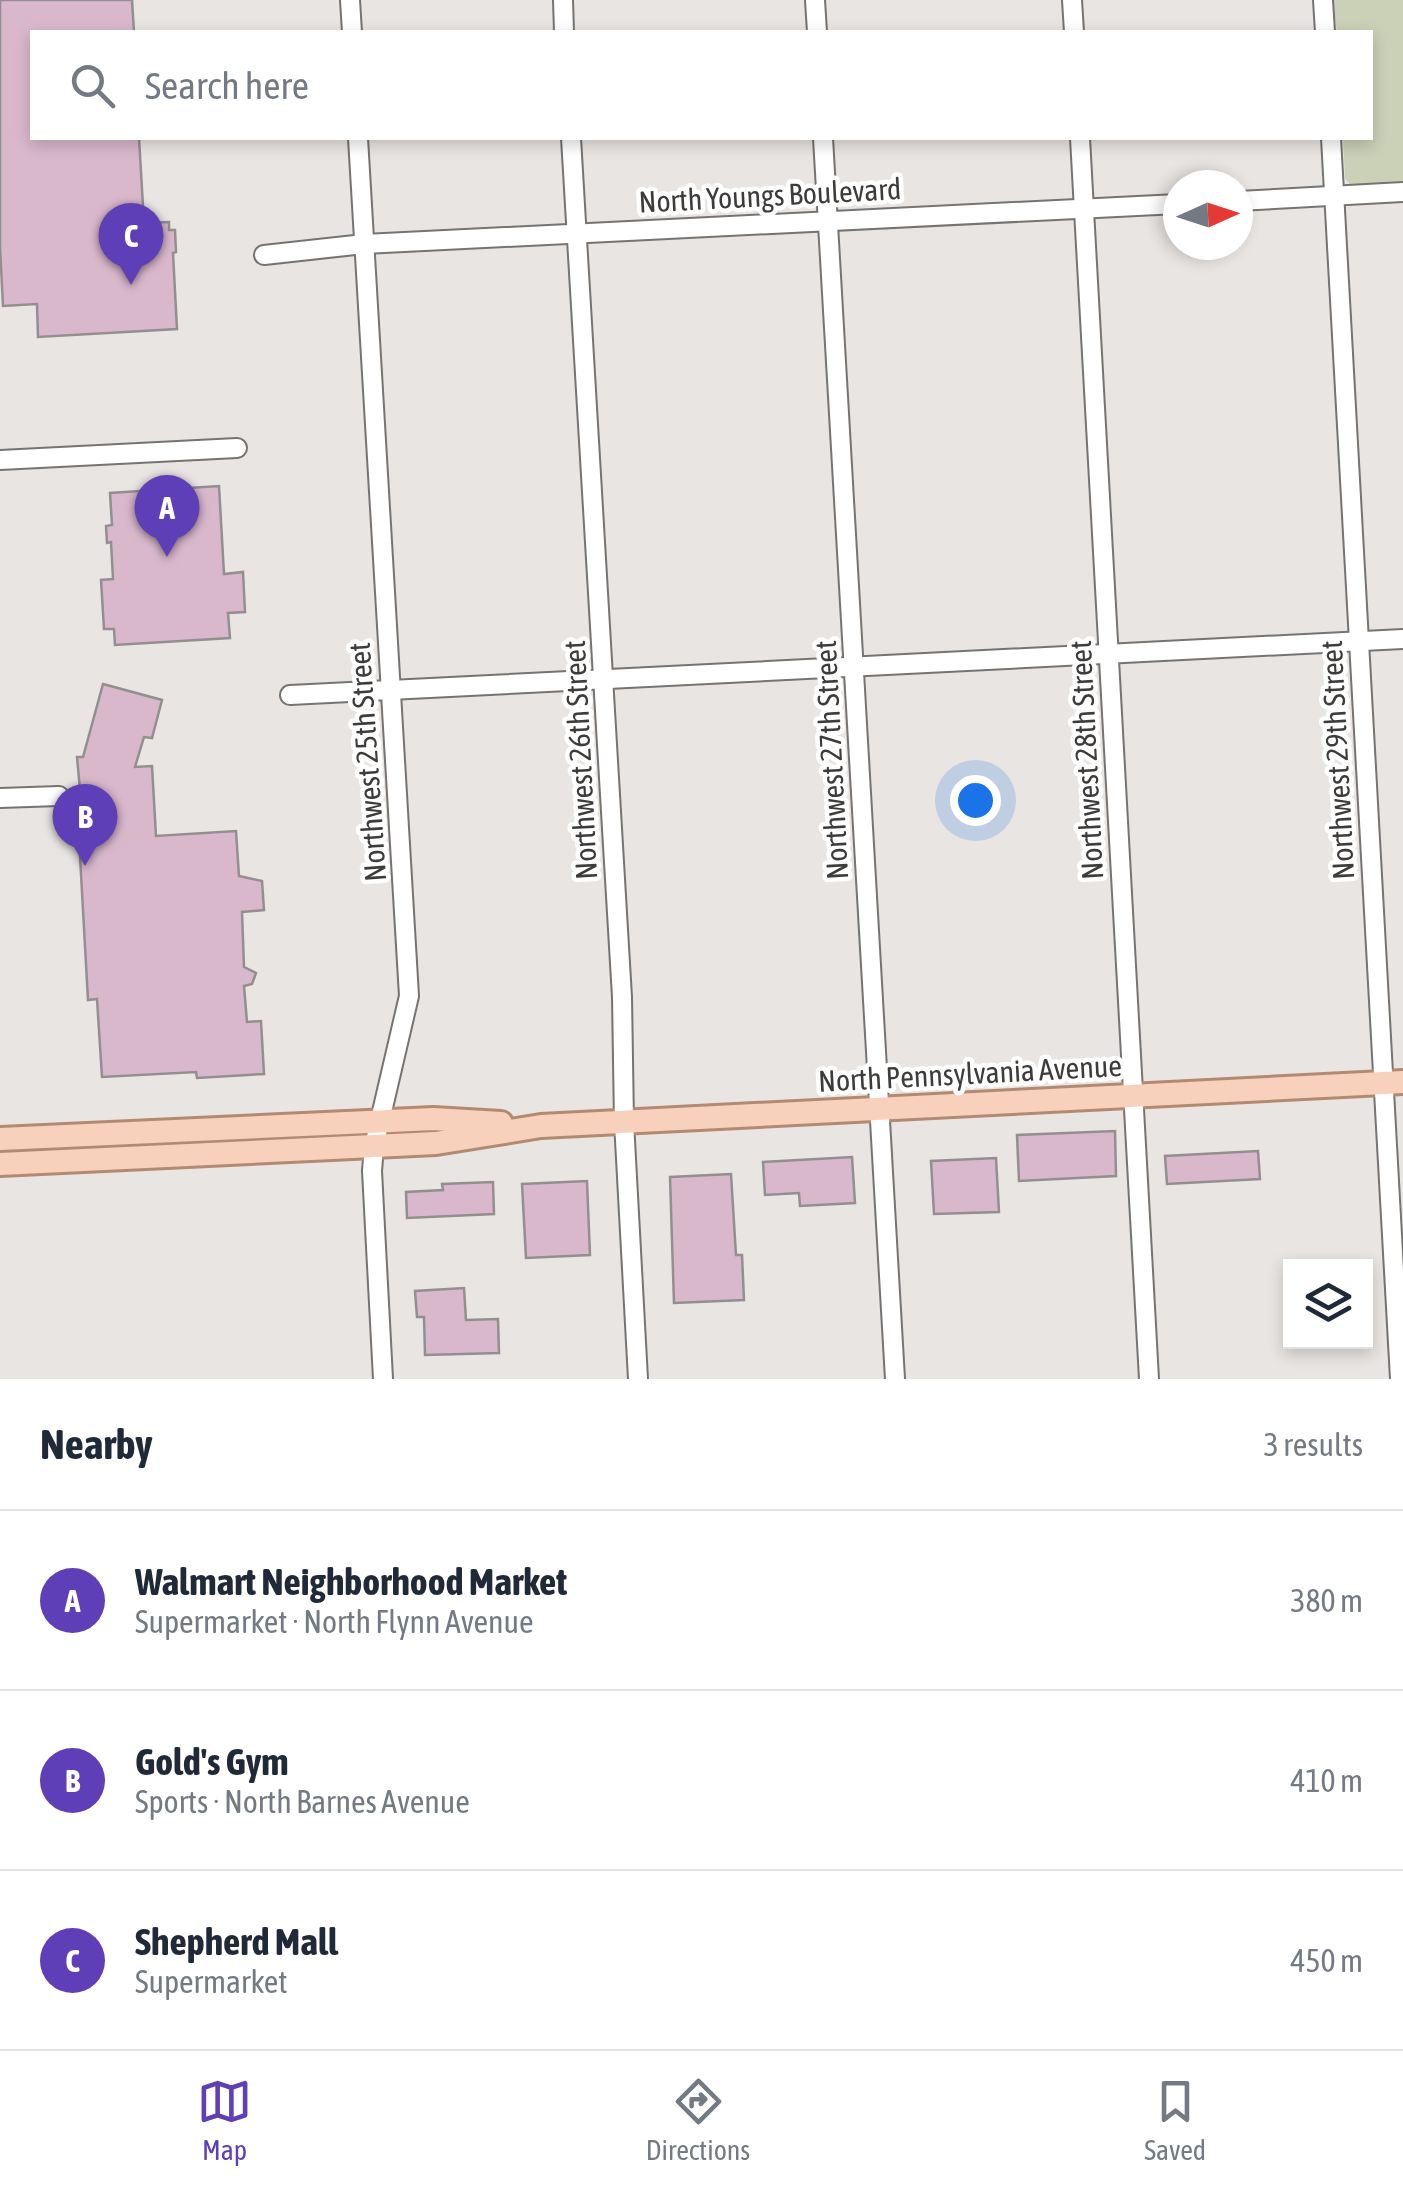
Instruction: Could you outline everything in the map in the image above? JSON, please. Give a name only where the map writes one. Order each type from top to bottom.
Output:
[{"type":"main road","name":"North Pennsylvania Avenue","points":[[0,1164],[192,1154],[381,1122],[433,1119],[540,1126],[1394,1082]]},
{"type":"main road","name":"North Pennsylvania Avenue","points":[[0,1140],[190,1130],[374,1146],[436,1143],[540,1126]]},
{"type":"main road","points":[[190,1130],[192,1154]]},
{"type":"street","points":[[350,0],[352,30]]},
{"type":"street","points":[[562,0],[564,30]]},
{"type":"street","points":[[816,0],[817,30]]},
{"type":"street","points":[[1072,0],[1074,30]]},
{"type":"street","points":[[1323,0],[1325,30]]},
{"type":"street","name":"Northwest 25th Street","points":[[358,140],[410,996],[374,1146],[372,1171],[383,1379]]},
{"type":"street","name":"Northwest 26th Street","points":[[571,140],[622,997],[624,1122],[638,1379]]},
{"type":"street","name":"Northwest 27th Street","points":[[823,140],[895,1379]]},
{"type":"street","name":"Northwest 28th Street","points":[[1080,140],[1149,1379]]},
{"type":"street","name":"Northwest 29th Street","points":[[1331,140],[1359,642],[1394,1082],[1400,1379]]},
{"type":"street","points":[[1253,200],[1403,192]]},
{"type":"street","name":"North Youngs Boulevard","points":[[264,255],[364,244],[1163,205]]},
{"type":"street","points":[[0,460],[237,448]]},
{"type":"street","points":[[290,694],[1403,639]]},
{"type":"street","points":[[0,798],[59,796]]},
{"type":"green space","points":[[1332,0],[1403,0],[1403,183],[1351,186],[1345,178],[1343,140],[1373,140],[1373,30],[1337,30]]},
{"type":"building","points":[[0,0],[132,0],[134,30],[30,30],[30,140],[139,140],[144,223],[169,222],[169,230],[175,230],[177,329],[38,337],[37,304],[3,306]]},
{"type":"building","points":[[219,486],[224,574],[243,572],[245,612],[228,613],[230,638],[115,645],[114,629],[104,629],[101,580],[113,579],[106,526],[112,525],[110,493]]},
{"type":"building","points":[[103,684],[162,700],[152,738],[144,737],[135,767],[152,766],[156,836],[236,831],[239,876],[262,881],[264,910],[242,912],[244,967],[256,973],[252,984],[244,986],[247,1022],[261,1021],[264,1074],[197,1078],[196,1072],[102,1077],[97,999],[88,1000],[80,856],[86,856],[77,757],[83,757]]},
{"type":"building","points":[[1115,1131],[1116,1176],[1019,1181],[1017,1135]]},
{"type":"building","points":[[1258,1151],[1260,1179],[1167,1184],[1165,1156]]},
{"type":"building","points":[[852,1157],[855,1203],[800,1206],[799,1193],[765,1195],[763,1162]]},
{"type":"building","points":[[996,1158],[999,1212],[934,1214],[931,1161]]},
{"type":"building","points":[[731,1174],[736,1255],[742,1255],[744,1300],[674,1303],[670,1177]]},
{"type":"building","points":[[587,1181],[590,1255],[526,1258],[522,1184]]},
{"type":"building","points":[[493,1182],[494,1214],[407,1218],[406,1192],[443,1190],[442,1184]]},
{"type":"building","points":[[464,1288],[466,1320],[498,1319],[499,1353],[425,1355],[424,1317],[417,1317],[415,1291]]},
{"type":"place","name":"Shepherd Mall","points":[[131,285]]},
{"type":"place","name":"Walmart Neighborhood Market","points":[[167,557]]},
{"type":"place","name":"Gold's Gym","points":[[85,866]]}]
